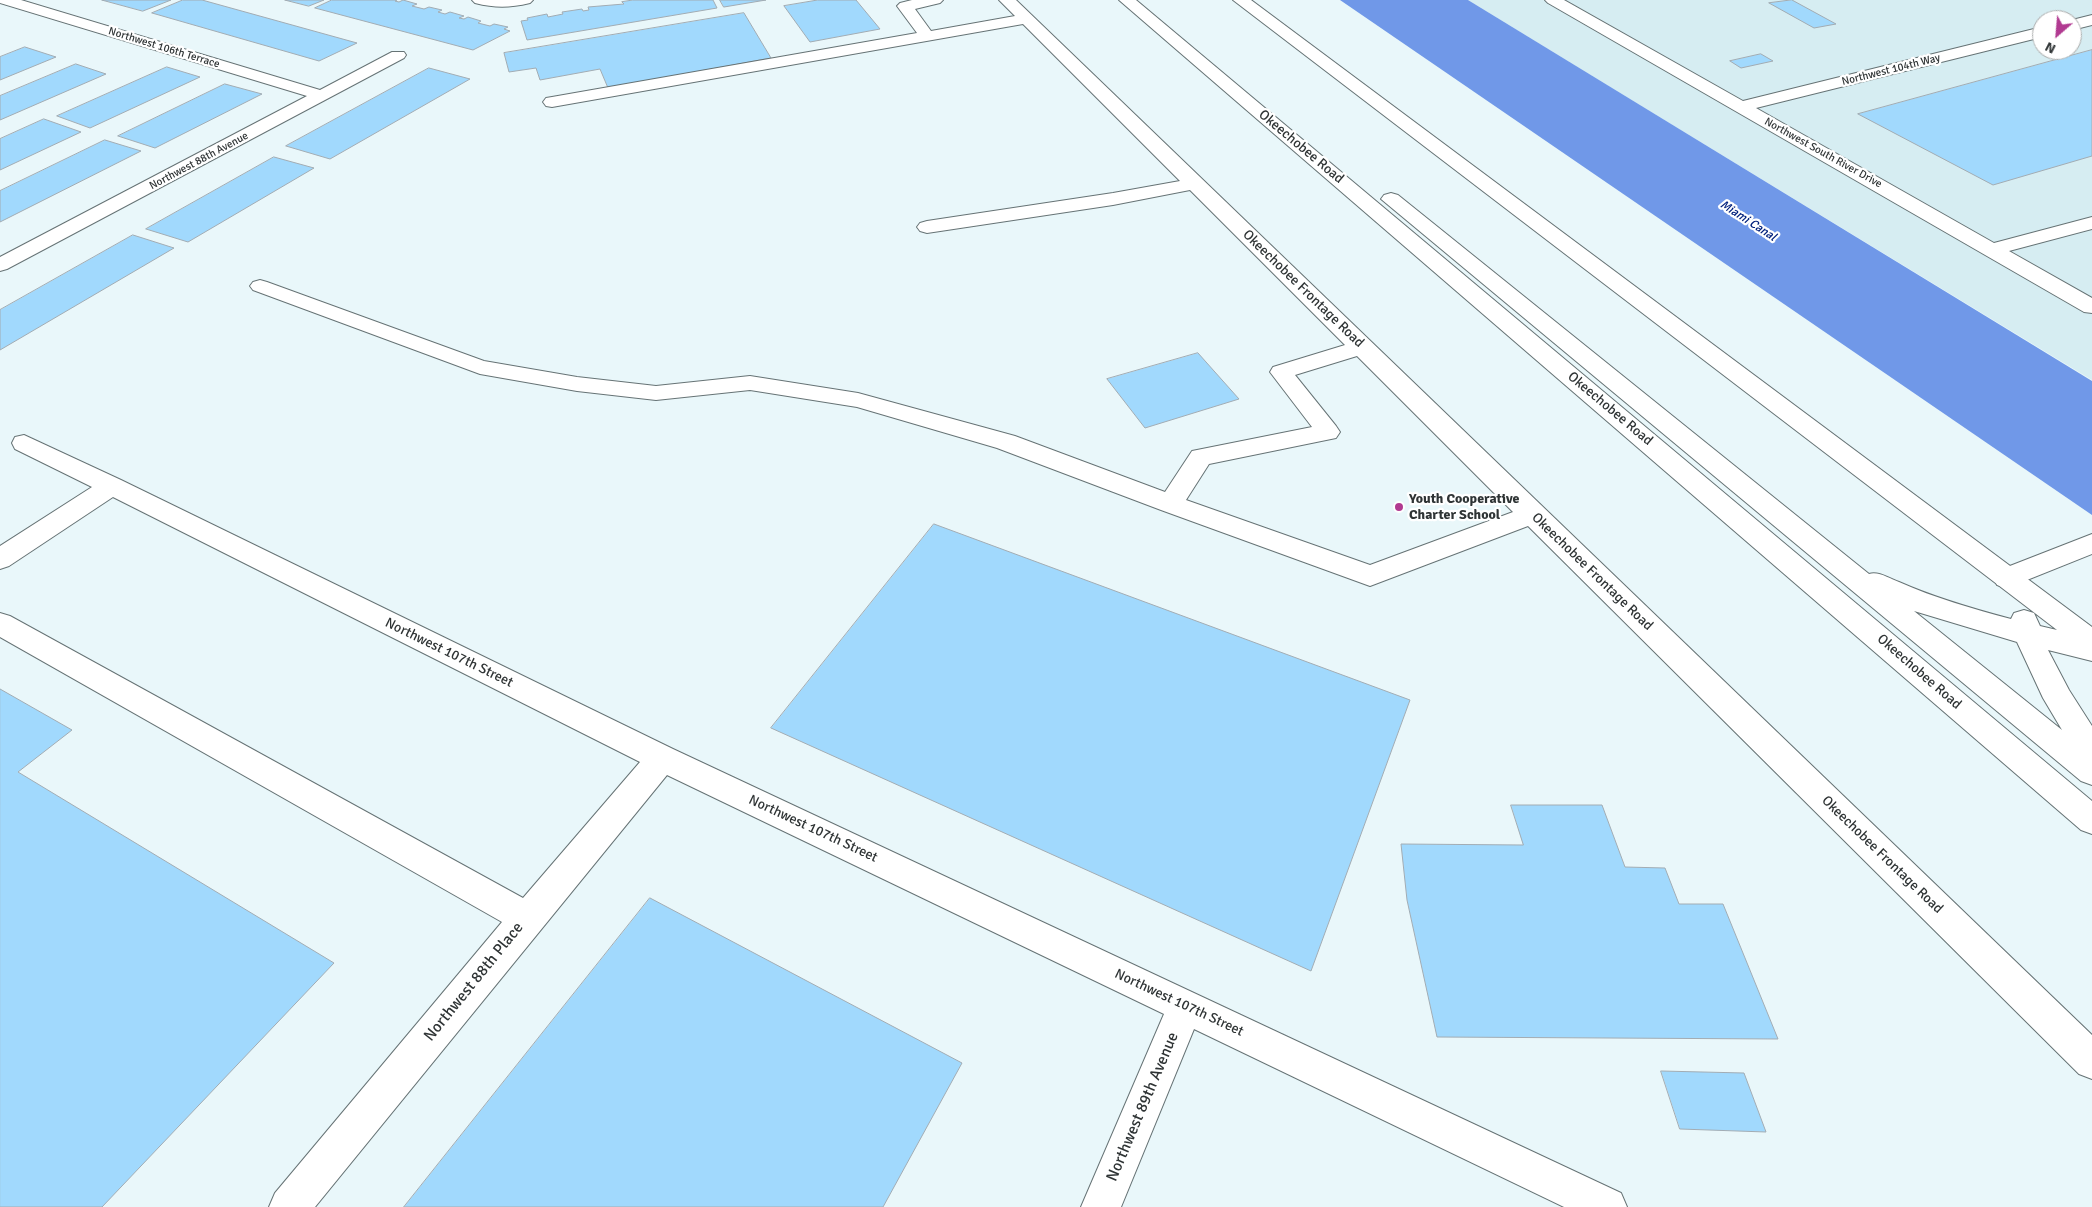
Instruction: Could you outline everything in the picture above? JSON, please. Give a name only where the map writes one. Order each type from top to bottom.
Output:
[{"type":"main road","name":"Northwest 106th Terrace","points":[[5,0],[323,96]]},
{"type":"main road","points":[[480,0],[496,4],[525,0]]},
{"type":"main road","points":[[928,36],[905,6],[935,0]]},
{"type":"main road","name":"Okeechobee Frontage Road","points":[[1007,0],[2092,1061]]},
{"type":"main road","name":"Okeechobee Road","points":[[1127,0],[2092,820]]},
{"type":"main road","points":[[1241,0],[2092,642]]},
{"type":"main road","name":"Northwest South River Drive","points":[[1553,0],[1992,248],[2092,307]]},
{"type":"main road","points":[[552,102],[1026,19]]},
{"type":"main road","name":"Northwest 104th Way","points":[[1740,107],[2032,34]]},
{"type":"main road","name":"Northwest 88th Avenue","points":[[1,264],[398,55]]},
{"type":"main road","points":[[1255,108],[1361,174],[2092,772]]},
{"type":"main road","points":[[927,227],[1113,200],[1194,184]]},
{"type":"main road","points":[[1992,248],[2092,223]]},
{"type":"main road","points":[[260,286],[480,367],[577,384],[656,393],[750,383],[858,400],[1006,442],[1170,504],[1370,576],[1533,514]]},
{"type":"main road","points":[[1170,504],[1200,457],[1328,432],[1281,372],[1362,347]]},
{"type":"main road","name":"Northwest 107th Street","points":[[24,443],[662,758],[1607,1207]]},
{"type":"main road","points":[[0,559],[112,486]]},
{"type":"main road","points":[[2007,578],[2090,544]]},
{"type":"main road","points":[[1846,569],[1881,586],[1933,606],[2092,650]]},
{"type":"main road","points":[[2007,578],[2029,634],[2058,698],[2092,752]]},
{"type":"main road","points":[[0,624],[527,918]]},
{"type":"main road","name":"Northwest 88th Place","points":[[289,1207],[527,918],[662,758]]},
{"type":"main road","name":"Northwest 89th Avenue","points":[[1101,1207],[1185,1006]]},
{"type":"shaded area","points":[[1468,0],[2092,0],[2092,380],[1615,90]]},
{"type":"water","name":"Miami Canal","points":[[1340,0],[1468,0],[2092,381],[2092,515]]},
{"type":"building","points":[[102,0],[171,0],[143,11]]},
{"type":"building","points":[[183,0],[202,0],[357,43],[319,61],[152,13]]},
{"type":"building","points":[[285,0],[324,0],[309,6]]},
{"type":"building","points":[[332,0],[397,0],[395,1],[399,2],[403,0],[417,4],[412,6],[424,9],[429,7],[442,10],[438,12],[445,14],[450,12],[464,16],[459,18],[464,19],[468,17],[481,21],[478,23],[508,27],[504,29],[510,31],[473,50],[315,8]]},
{"type":"building","points":[[633,0],[713,0],[717,8],[527,40],[521,21],[547,14],[548,17],[563,14],[562,12],[582,9],[583,11],[589,10],[588,7],[624,4],[622,2]]},
{"type":"building","points":[[720,0],[766,0],[724,7]]},
{"type":"building","points":[[818,0],[856,0],[880,29],[810,42],[784,6]]},
{"type":"building","points":[[1792,0],[1836,24],[1814,28],[1769,3]]},
{"type":"building","points":[[744,13],[771,58],[608,88],[600,69],[540,80],[536,68],[509,72],[504,53]]},
{"type":"building","points":[[25,47],[56,57],[0,80],[0,57]]},
{"type":"building","points":[[2092,50],[2092,156],[1993,185],[1858,114],[2055,60],[2082,60],[2082,53]]},
{"type":"building","points":[[1761,54],[1773,61],[1741,68],[1730,61]]},
{"type":"building","points":[[76,64],[106,74],[0,120],[0,96]]},
{"type":"building","points":[[167,67],[200,77],[90,128],[57,116]]},
{"type":"building","points":[[429,68],[470,79],[330,159],[286,146]]},
{"type":"building","points":[[225,84],[262,94],[155,148],[118,136]]},
{"type":"building","points":[[44,119],[81,132],[0,170],[0,139]]},
{"type":"building","points":[[105,140],[141,151],[0,222],[0,191]]},
{"type":"building","points":[[274,157],[314,168],[188,242],[146,229]]},
{"type":"building","points":[[133,235],[174,248],[0,350],[0,310]]},
{"type":"building","points":[[1198,353],[1239,399],[1145,428],[1107,379]]},
{"type":"building","points":[[934,524],[1410,700],[1311,971],[771,728]]},
{"type":"building","points":[[0,689],[72,730],[18,772],[334,963],[102,1207],[0,1207]]},
{"type":"building","points":[[1511,805],[1602,805],[1625,867],[1665,868],[1679,904],[1723,904],[1778,1039],[1437,1037],[1407,900],[1401,844],[1523,845]]},
{"type":"building","points":[[650,898],[962,1063],[883,1207],[404,1207]]},
{"type":"building","points":[[1661,1071],[1744,1073],[1766,1132],[1680,1129]]},
{"type":"place","name":"Youth Cooperative Charter School","points":[[1399,507]]}]
